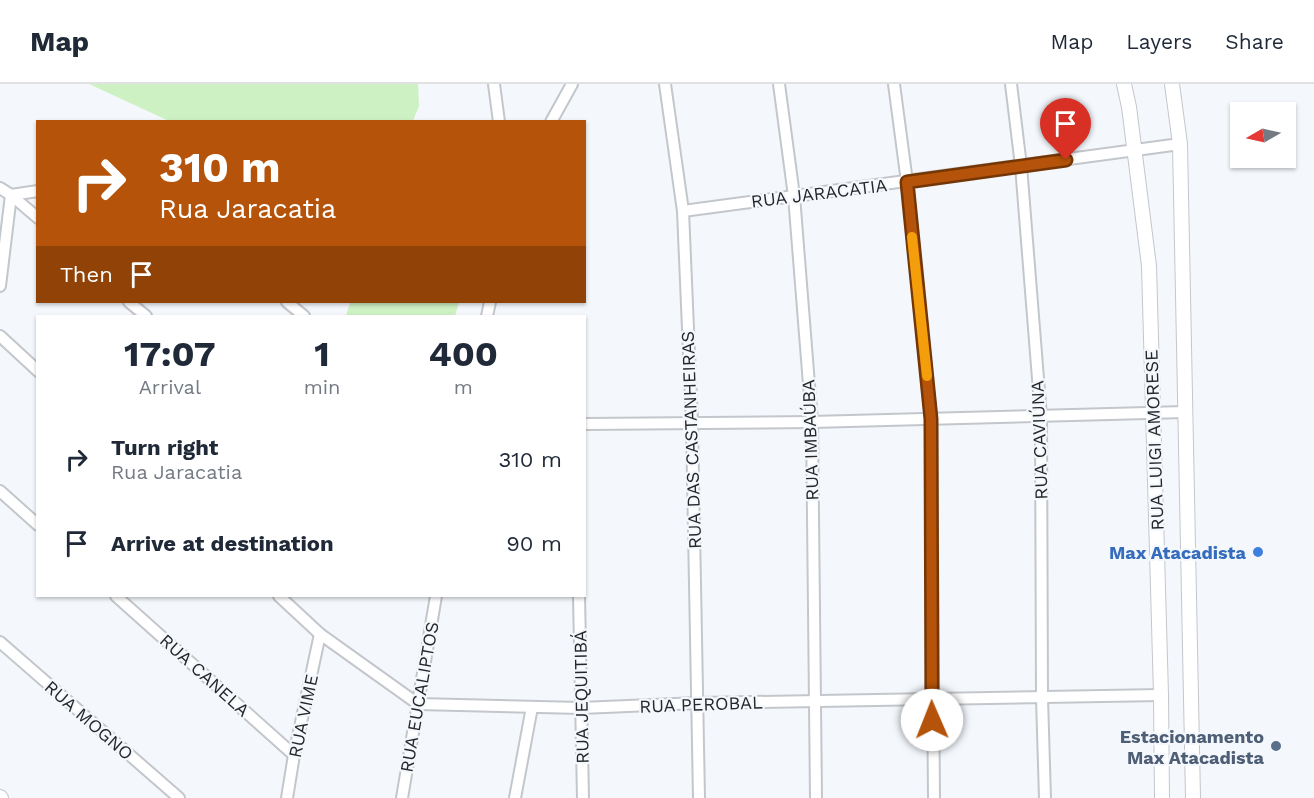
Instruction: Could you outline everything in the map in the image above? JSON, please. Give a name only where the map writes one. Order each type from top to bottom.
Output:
[{"type":"street","points":[[494,84],[499,120]]},
{"type":"street","points":[[552,120],[572,84]]},
{"type":"street","name":"RUA DAS CASTANHEIRAS","points":[[665,84],[683,211],[692,423],[699,798]]},
{"type":"street","name":"RUA IMBAÚBA","points":[[779,84],[794,196],[812,422],[816,798]]},
{"type":"street","points":[[894,84],[907,182],[931,419],[934,798]]},
{"type":"street","name":"RUA CAVIÚNA","points":[[1011,84],[1021,166],[1041,416],[1042,698],[1045,798]]},
{"type":"street","name":"RUA LUIGI AMORESE","points":[[1124,84],[1129,107],[1149,266],[1162,798]]},
{"type":"street","points":[[1129,107],[1133,84]]},
{"type":"street","name":"RUA LUIGI AMORESE","points":[[1172,84],[1180,144],[1193,798]]},
{"type":"street","name":"RUA JARACATIA","points":[[683,211],[1180,144]]},
{"type":"street","points":[[0,188],[36,216]]},
{"type":"street","points":[[11,195],[36,191]]},
{"type":"street","points":[[0,286],[11,195]]},
{"type":"street","points":[[130,303],[145,315]]},
{"type":"street","points":[[288,303],[302,315]]},
{"type":"street","points":[[0,336],[36,369]]},
{"type":"street","points":[[586,424],[812,422],[1185,412]]},
{"type":"street","points":[[0,491],[36,523]]},
{"type":"street","name":"RUA CANELA","points":[[117,597],[294,755]]},
{"type":"street","points":[[280,597],[320,634],[418,704]]},
{"type":"street","name":"RUA EUCALIPTOS","points":[[402,798],[436,597]]},
{"type":"street","name":"RUA JEQUITIBÁ","points":[[579,597],[583,798]]},
{"type":"street","name":"RUA VIME","points":[[287,798],[320,634]]},
{"type":"street","name":"RUA MOGNO","points":[[0,642],[179,798]]},
{"type":"street","name":"RUA PEROBAL","points":[[418,704],[581,708],[698,703],[932,701],[1161,695]]},
{"type":"street","points":[[515,798],[532,707]]},
{"type":"street","points":[[1161,751],[1169,798]]},
{"type":"green space","points":[[89,84],[418,84],[419,106],[413,120],[167,120]]},
{"type":"green space","points":[[350,303],[459,303],[455,315],[346,315]]},
{"type":"slow traffic","points":[[912,237],[927,376]]},
{"type":"place","name":"Max Atacadista","points":[[1258,552]]},
{"type":"place","name":"Estacionamento Max Atacadista","points":[[1276,746]]},
{"type":"route","points":[[932,720],[931,419],[907,182],[1066,160]]}]
